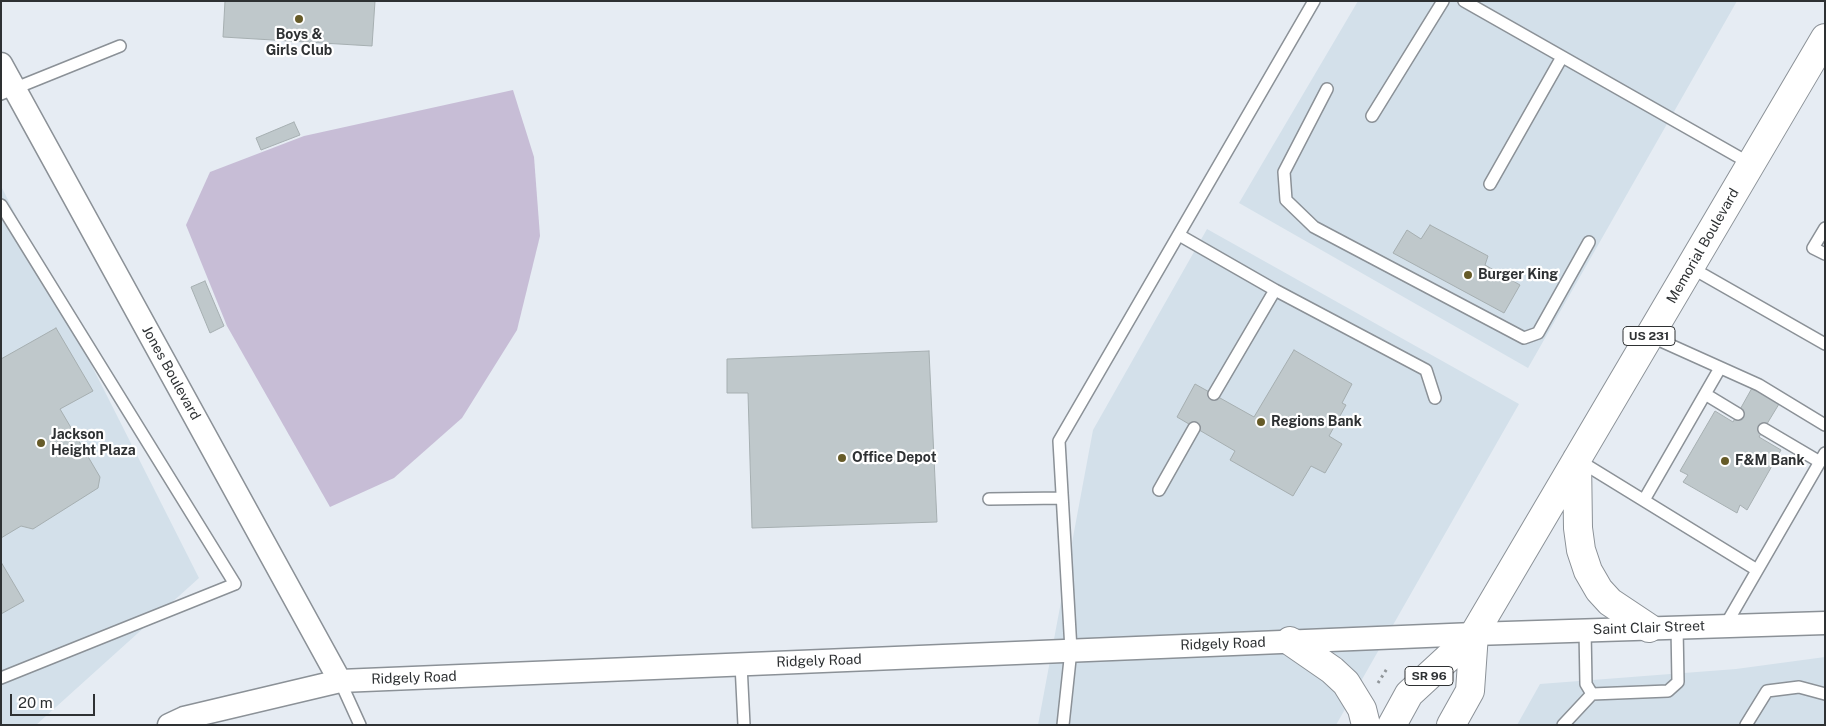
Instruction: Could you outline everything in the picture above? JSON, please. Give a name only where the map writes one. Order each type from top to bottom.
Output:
[{"type":"main road","name":"Memorial Boulevard","points":[[1392,725],[1409,694],[1474,634],[1825,38]]},
{"type":"main road","points":[[1577,459],[1578,528],[1588,570],[1599,590],[1610,602],[1649,628]]},
{"type":"main road","name":"Memorial Boulevard","points":[[1451,725],[1470,691],[1474,634]]},
{"type":"main road","points":[[1290,641],[1332,670],[1346,684],[1362,709],[1366,725]]},
{"type":"street","name":"Jones Boulevard","points":[[1,64],[8,91],[340,681]]},
{"type":"street","name":"Saint Clair Street","points":[[1474,634],[1825,623]]},
{"type":"street","name":"Ridgely Road","points":[[169,725],[184,718],[340,681],[1474,634]]},
{"type":"lane","points":[[1063,725],[1071,650],[1059,441],[1314,1]]},
{"type":"lane","points":[[1372,116],[1443,1]]},
{"type":"lane","points":[[1464,1],[1750,164]]},
{"type":"lane","points":[[8,91],[120,46]]},
{"type":"lane","points":[[1490,184],[1562,57]]},
{"type":"lane","points":[[1326,89],[1284,172],[1286,200],[1314,227],[1524,338],[1538,333],[1589,242]]},
{"type":"lane","points":[[1,205],[235,584],[1,678]]},
{"type":"lane","points":[[1825,228],[1813,248],[1825,254]]},
{"type":"lane","points":[[1179,235],[1275,290],[1426,370],[1434,398]]},
{"type":"lane","points":[[1690,267],[1825,344]]},
{"type":"lane","points":[[1214,394],[1275,290]]},
{"type":"lane","points":[[1650,336],[1758,385],[1825,425]]},
{"type":"lane","points":[[1644,500],[1720,368]]},
{"type":"lane","points":[[1705,394],[1738,414]]},
{"type":"lane","points":[[1159,490],[1194,428]]},
{"type":"lane","points":[[1725,626],[1822,457],[1764,429]]},
{"type":"lane","points":[[1577,459],[1757,570]]},
{"type":"lane","points":[[989,499],[1062,498]]},
{"type":"lane","points":[[1563,725],[1592,694],[1668,691],[1678,682],[1677,627]]},
{"type":"lane","points":[[1585,630],[1586,684],[1592,694]]},
{"type":"lane","points":[[741,664],[744,725]]},
{"type":"lane","points":[[340,681],[360,725]]},
{"type":"lane","points":[[1746,725],[1767,690],[1799,687],[1825,694]]},
{"type":"path","points":[[1375,687],[1388,667]]},
{"type":"shaded area","points":[[1358,1],[1737,1],[1528,368],[1239,203]]},
{"type":"shaded area","points":[[513,90],[534,157],[540,236],[517,330],[462,418],[394,478],[330,507],[227,326],[186,225],[210,172],[304,136]]},
{"type":"shaded area","points":[[1,186],[199,578],[36,725],[1,725]]},
{"type":"shaded area","points":[[1207,229],[1519,404],[1336,725],[1038,725],[1093,430]]},
{"type":"shaded area","points":[[1825,657],[1825,725],[1517,725],[1540,684],[1736,669]]},
{"type":"building","name":"Boys & Girls Club","points":[[225,1],[375,1],[372,46],[223,37]]},
{"type":"building","points":[[294,122],[300,135],[261,150],[256,138]]},
{"type":"building","name":"Burger King","points":[[1430,225],[1488,256],[1485,265],[1520,285],[1504,313],[1393,253],[1407,230],[1421,239]]},
{"type":"building","points":[[205,281],[224,326],[210,333],[191,287]]},
{"type":"building","name":"Jackson Height Plaza","points":[[56,328],[93,391],[60,409],[100,477],[98,488],[33,529],[21,526],[1,538],[1,359]]},
{"type":"building","name":"Regions Bank","points":[[1294,350],[1352,384],[1342,403],[1346,405],[1329,436],[1342,444],[1325,473],[1311,466],[1293,496],[1230,460],[1235,451],[1177,417],[1195,384],[1254,417]]},
{"type":"building","name":"Office Depot","points":[[929,351],[937,522],[752,528],[748,393],[727,393],[727,359]]},
{"type":"building","points":[[1752,388],[1779,404],[1759,437],[1781,450],[1747,510],[1740,505],[1737,513],[1683,482],[1688,475],[1680,471],[1715,411],[1733,422]]},
{"type":"building","points":[[1,562],[24,601],[1,614]]},
{"type":"place","name":"Boys & Girls Club","points":[[299,19]]},
{"type":"place","name":"Burger King","points":[[1468,275]]},
{"type":"place","name":"Regions Bank","points":[[1261,422]]},
{"type":"place","name":"Jackson Height Plaza","points":[[41,443]]},
{"type":"place","name":"Office Depot","points":[[842,458]]},
{"type":"place","name":"F&M Bank","points":[[1725,461]]}]
